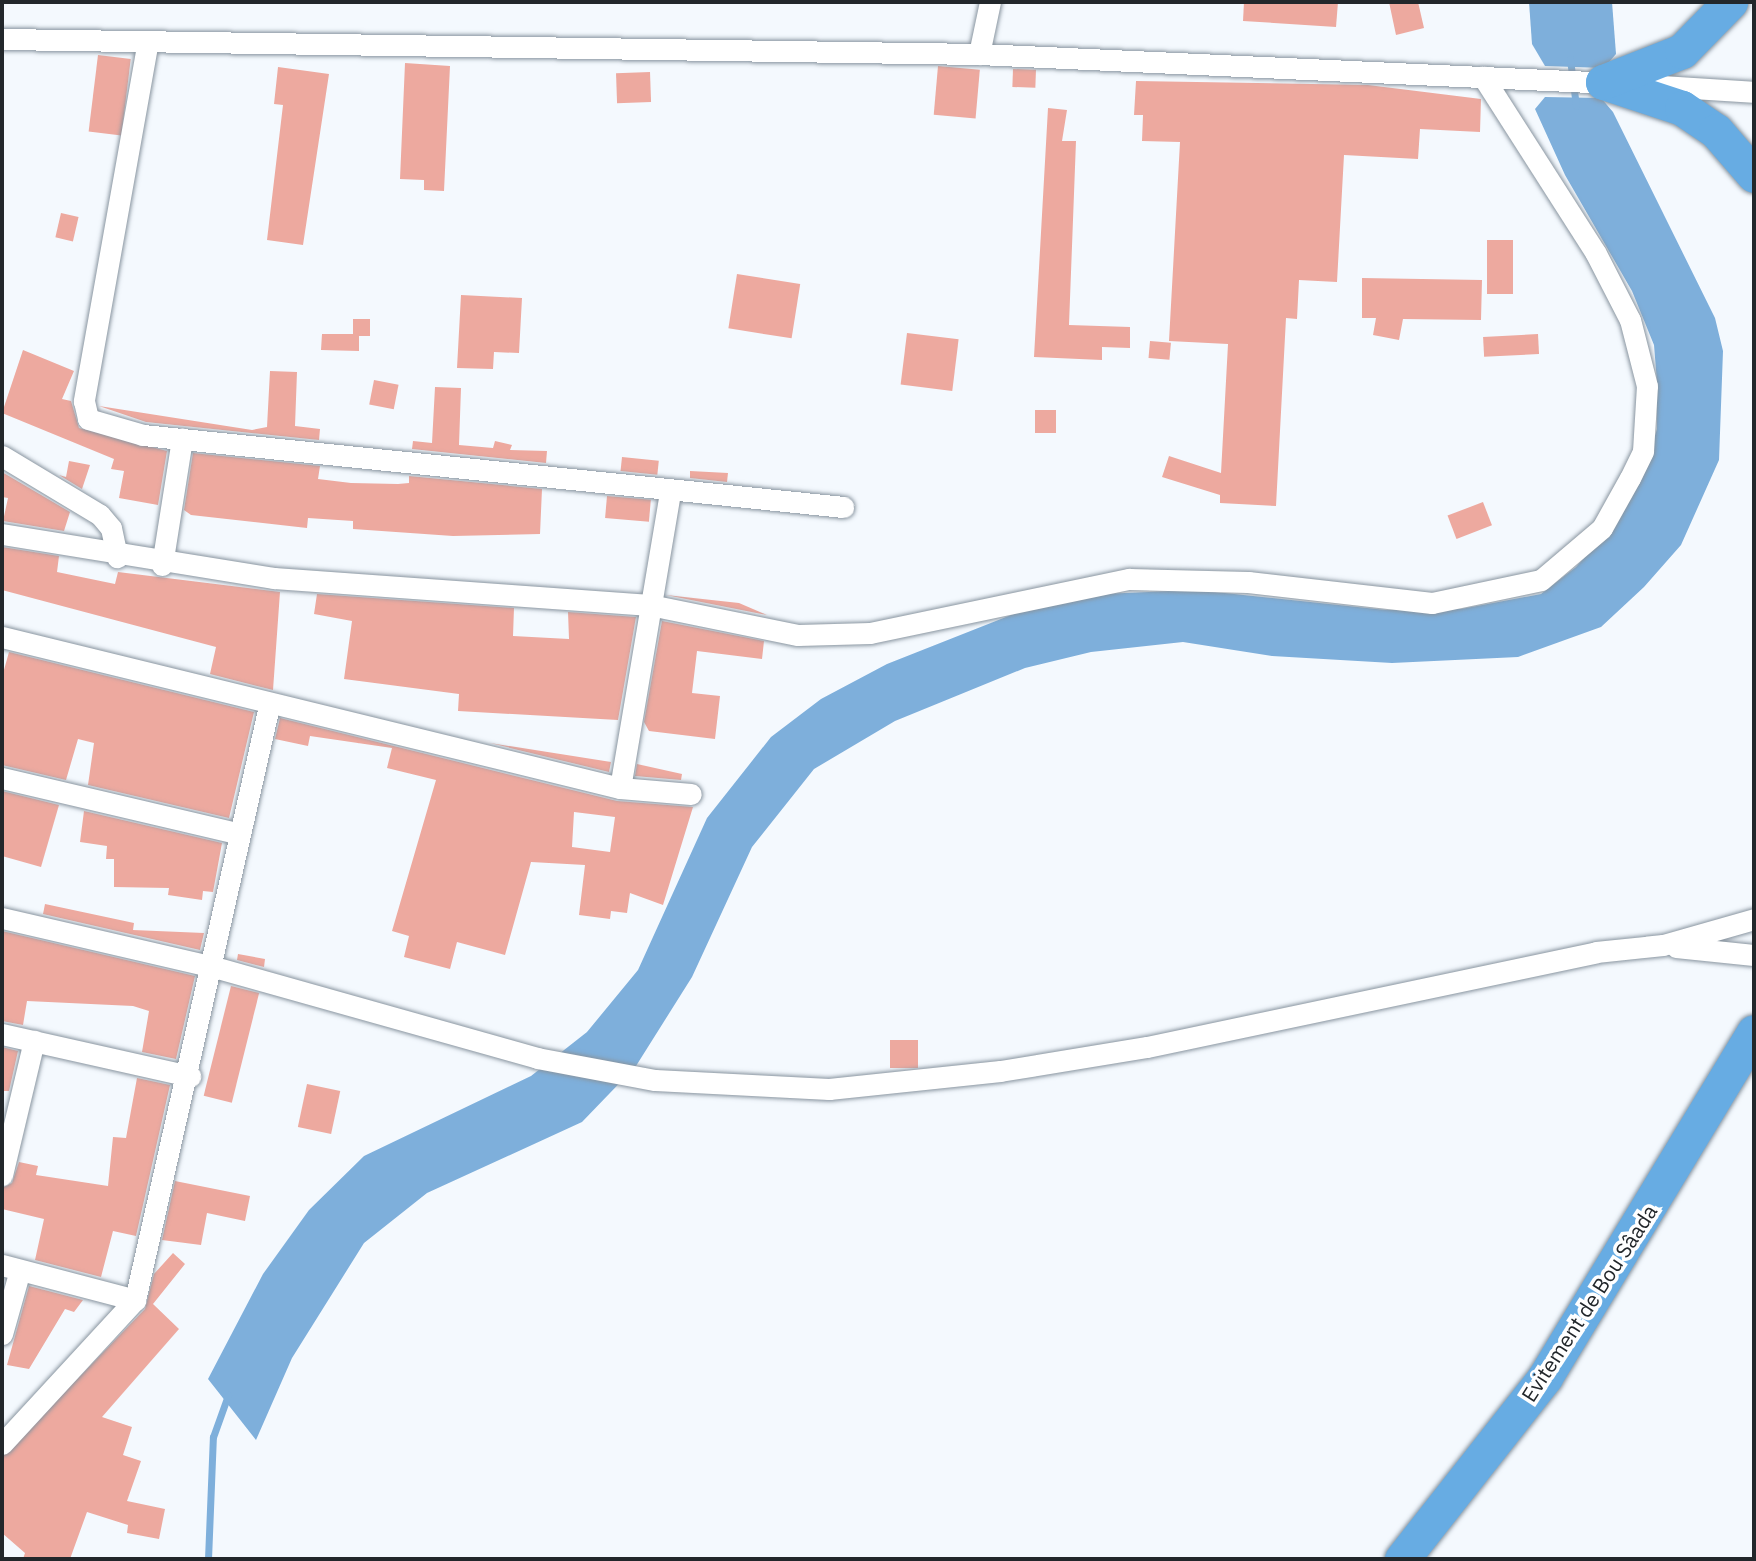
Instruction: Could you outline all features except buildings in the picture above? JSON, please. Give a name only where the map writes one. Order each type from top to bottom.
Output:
[{"type":"highway","points":[[1603,82],[1682,51],[1730,2]]},
{"type":"highway","points":[[1603,82],[1682,108],[1716,131],[1754,175]]},
{"type":"highway","name":"Evitement de Bou Sâada","points":[[1402,1559],[1545,1377],[1754,1032]]},
{"type":"highway","name":"Evitement de Bou Sâada","points":[[1433,1559],[1558,1400],[1754,1076]]},
{"type":"street","points":[[979,54],[990,2]]},
{"type":"street","points":[[2,39],[147,46],[979,54],[1603,82],[1754,92]]},
{"type":"street","points":[[147,46],[84,409],[103,425],[181,439],[843,508]]},
{"type":"street","points":[[2,534],[162,565],[650,605],[766,630],[833,636],[1129,579],[1248,582],[1432,603],[1541,580],[1602,527],[1630,478],[1643,451],[1647,386],[1630,320],[1595,252],[1483,77]]},
{"type":"street","points":[[162,565],[181,439]]},
{"type":"street","points":[[2,456],[100,515],[111,527],[117,557]]},
{"type":"street","points":[[620,788],[670,492]]},
{"type":"street","points":[[2,637],[269,706],[620,788],[691,794]]},
{"type":"street","points":[[2,1444],[135,1300],[190,1076],[269,706]]},
{"type":"street","points":[[2,778],[240,834]]},
{"type":"street","points":[[2,918],[214,967],[537,1058],[655,1080],[829,1089],[1000,1071],[1596,952],[1663,945],[1754,919]]},
{"type":"street","points":[[1663,945],[1754,954]]},
{"type":"street","points":[[2,1034],[190,1076]]},
{"type":"street","points":[[2,1175],[34,1041]]},
{"type":"street","points":[[2,1334],[11,1268],[135,1300]]},
{"type":"water","points":[[1529,2],[1612,2],[1616,54],[1604,68],[1545,66],[1532,44]]},
{"type":"water","points":[[1545,97],[1601,98],[1613,112],[1715,318],[1723,351],[1719,460],[1681,545],[1644,587],[1601,627],[1518,657],[1392,663],[1272,656],[1183,642],[1091,652],[1025,668],[895,721],[814,769],[752,847],[692,977],[636,1066],[582,1122],[427,1193],[364,1243],[292,1358],[256,1440],[208,1379],[263,1274],[309,1210],[364,1156],[531,1076],[587,1032],[638,970],[707,818],[771,737],[821,699],[887,664],[1029,608],[1101,594],[1196,590],[1386,610],[1461,609],[1541,594],[1576,567],[1615,524],[1642,479],[1657,429],[1657,382],[1654,345],[1632,291],[1565,175],[1535,109]]},
{"type":"waterway","points":[[1570,59],[1576,106]]},
{"type":"waterway","points":[[208,1559],[213,1437],[228,1395]]}]
